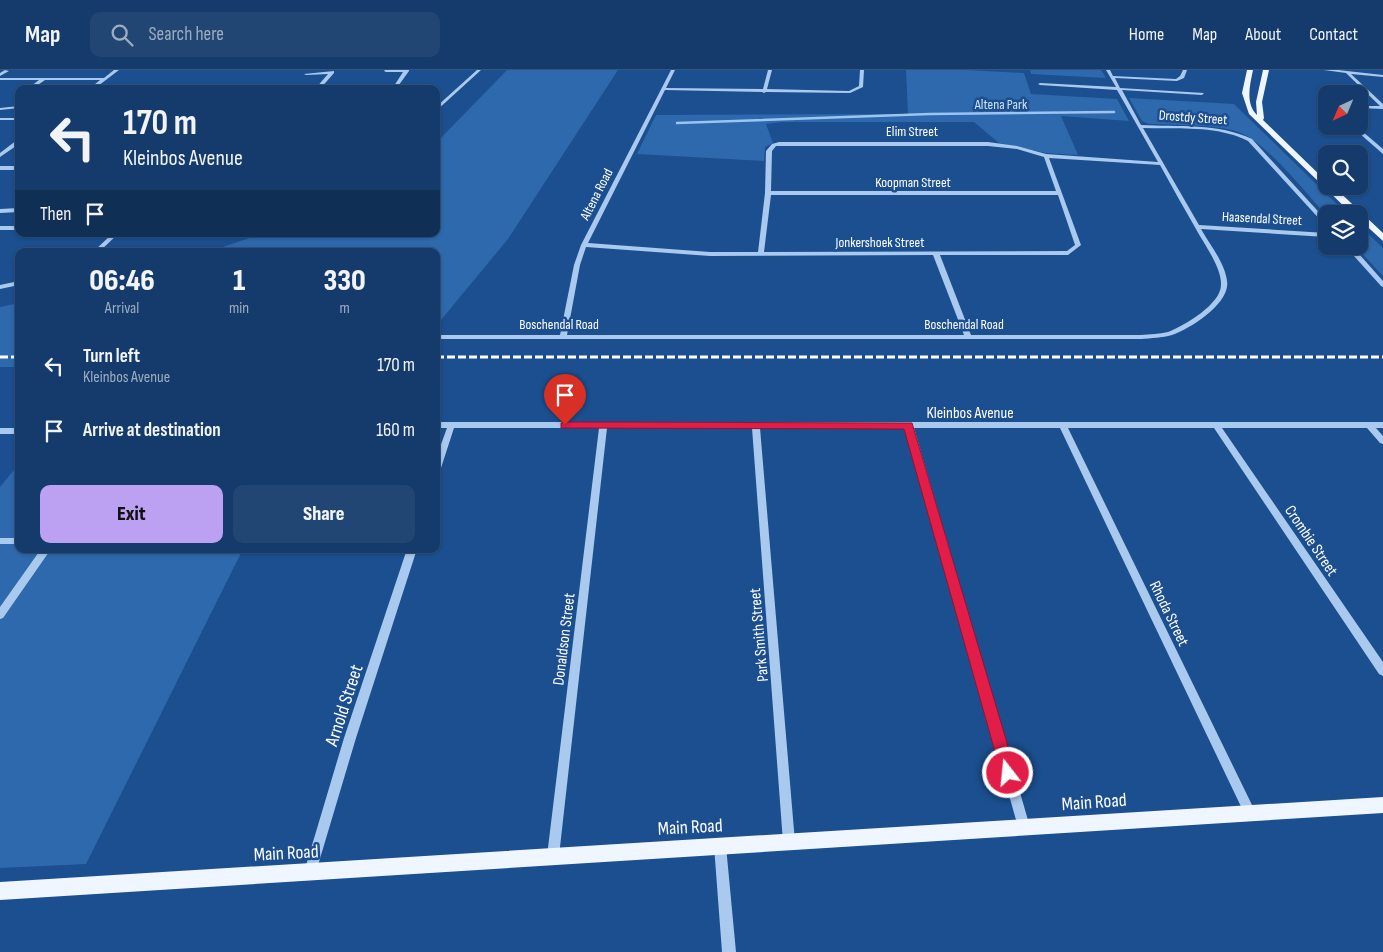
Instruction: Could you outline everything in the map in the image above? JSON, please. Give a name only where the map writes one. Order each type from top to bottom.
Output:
[{"type":"main road","points":[[1250,70],[1246,99],[1251,113],[1318,177]]},
{"type":"main road","points":[[1259,120],[1260,95],[1266,70]]},
{"type":"main road","points":[[1337,195],[1348,205]]},
{"type":"main road","points":[[1368,224],[1383,238]]},
{"type":"main road","name":"Main Road","points":[[0,891],[1383,805]]},
{"type":"street","points":[[97,85],[117,70]]},
{"type":"street","points":[[386,71],[407,70]]},
{"type":"street","points":[[397,85],[407,70]]},
{"type":"street","points":[[440,106],[479,70]]},
{"type":"street","name":"Altena Road","points":[[564,337],[577,265],[584,245],[673,70]]},
{"type":"street","points":[[764,92],[770,70]]},
{"type":"street","points":[[663,89],[853,92],[861,87],[862,70]]},
{"type":"street","points":[[1109,73],[1177,80],[1182,77],[1185,70]]},
{"type":"street","points":[[1326,70],[1383,76]]},
{"type":"street","points":[[0,77],[7,71]]},
{"type":"street","points":[[51,79],[62,71]]},
{"type":"street","points":[[306,74],[332,72]]},
{"type":"street","points":[[321,85],[332,72]]},
{"type":"street","points":[[1347,72],[1383,107]]},
{"type":"street","name":"Boschendal Road","points":[[440,337],[1141,337],[1156,336],[1178,330],[1209,310],[1222,296],[1224,278],[1220,267],[1109,73]]},
{"type":"street","points":[[0,77],[105,79]]},
{"type":"street","points":[[35,85],[44,79]]},
{"type":"street","points":[[1040,84],[1202,94]]},
{"type":"street","points":[[1368,107],[1383,107]]},
{"type":"street","points":[[0,109],[15,108]]},
{"type":"street","points":[[0,119],[15,119]]},
{"type":"street","name":"Drostdy Street","points":[[1139,126],[1229,132],[1247,138],[1318,214]]},
{"type":"street","points":[[1363,135],[1383,152]]},
{"type":"street","points":[[0,155],[15,144]]},
{"type":"street","name":"Elim Street","points":[[761,254],[768,193],[769,150],[774,145],[988,144],[1017,148],[1046,156],[1161,164]]},
{"type":"street","name":"Jonkershoek Street","points":[[584,245],[689,254],[1068,253],[1075,250],[1078,245],[1077,240],[1046,156]]},
{"type":"street","points":[[0,168],[15,168]]},
{"type":"street","name":"Koopman Street","points":[[768,193],[1059,193]]},
{"type":"street","points":[[0,212],[15,210]]},
{"type":"street","name":"Haasendal Street","points":[[1197,227],[1318,234]]},
{"type":"street","points":[[0,228],[15,228]]},
{"type":"street","points":[[100,248],[112,237]]},
{"type":"street","points":[[936,254],[968,336]]},
{"type":"street","points":[[1356,255],[1383,285]]},
{"type":"street","points":[[0,287],[15,284]]},
{"type":"street","points":[[1369,424],[1383,441]]},
{"type":"street","name":"Kleinbos Avenue","points":[[440,425],[1217,426],[1383,424]]},
{"type":"street","name":"Donaldson Street","points":[[553,856],[603,425]]},
{"type":"street","points":[[909,425],[1024,827]]},
{"type":"street","name":"Rhoda Street","points":[[1062,425],[1250,813]]},
{"type":"street","points":[[440,458],[450,426]]},
{"type":"street","name":"Park Smith Street","points":[[756,426],[790,842]]},
{"type":"street","name":"Crombie Street","points":[[1217,426],[1383,671]]},
{"type":"street","points":[[0,431],[15,431]]},
{"type":"street","points":[[0,541],[15,541]]},
{"type":"street","points":[[0,615],[43,553]]},
{"type":"street","name":"Arnold Street","points":[[310,872],[350,738],[411,553]]},
{"type":"street","points":[[720,846],[729,952]]},
{"type":"green space","points":[[507,70],[618,70],[508,239],[440,321],[440,248],[220,248],[252,237],[440,237],[440,139]]},
{"type":"green space","name":"Altena Park","points":[[906,70],[966,70],[1024,73],[1031,94],[1117,99],[1129,121],[1061,116],[1078,155],[1046,153],[999,143],[974,122],[782,122],[766,124],[773,143],[765,147],[764,161],[637,154],[656,115],[908,114]]},
{"type":"green space","points":[[1030,70],[1101,70],[1106,78],[1031,74]]},
{"type":"green space","points":[[1129,98],[1234,104],[1318,186],[1318,195],[1327,195],[1338,205],[1318,206],[1274,158],[1262,147],[1241,133],[1210,126],[1149,124],[1142,121]]},
{"type":"green space","points":[[1368,234],[1383,248],[1383,276],[1363,255],[1368,255]]},
{"type":"green space","points":[[15,304],[15,367],[0,367],[0,307]]},
{"type":"green space","points":[[15,469],[15,553],[241,553],[86,864],[0,868],[0,487]]},
{"type":"waterway","points":[[677,123],[930,114],[1114,112]]},
{"type":"railway","points":[[0,357],[15,357]]},
{"type":"railway","points":[[440,357],[1383,357]]},
{"type":"route","points":[[565,425],[909,425],[1008,773]]}]
